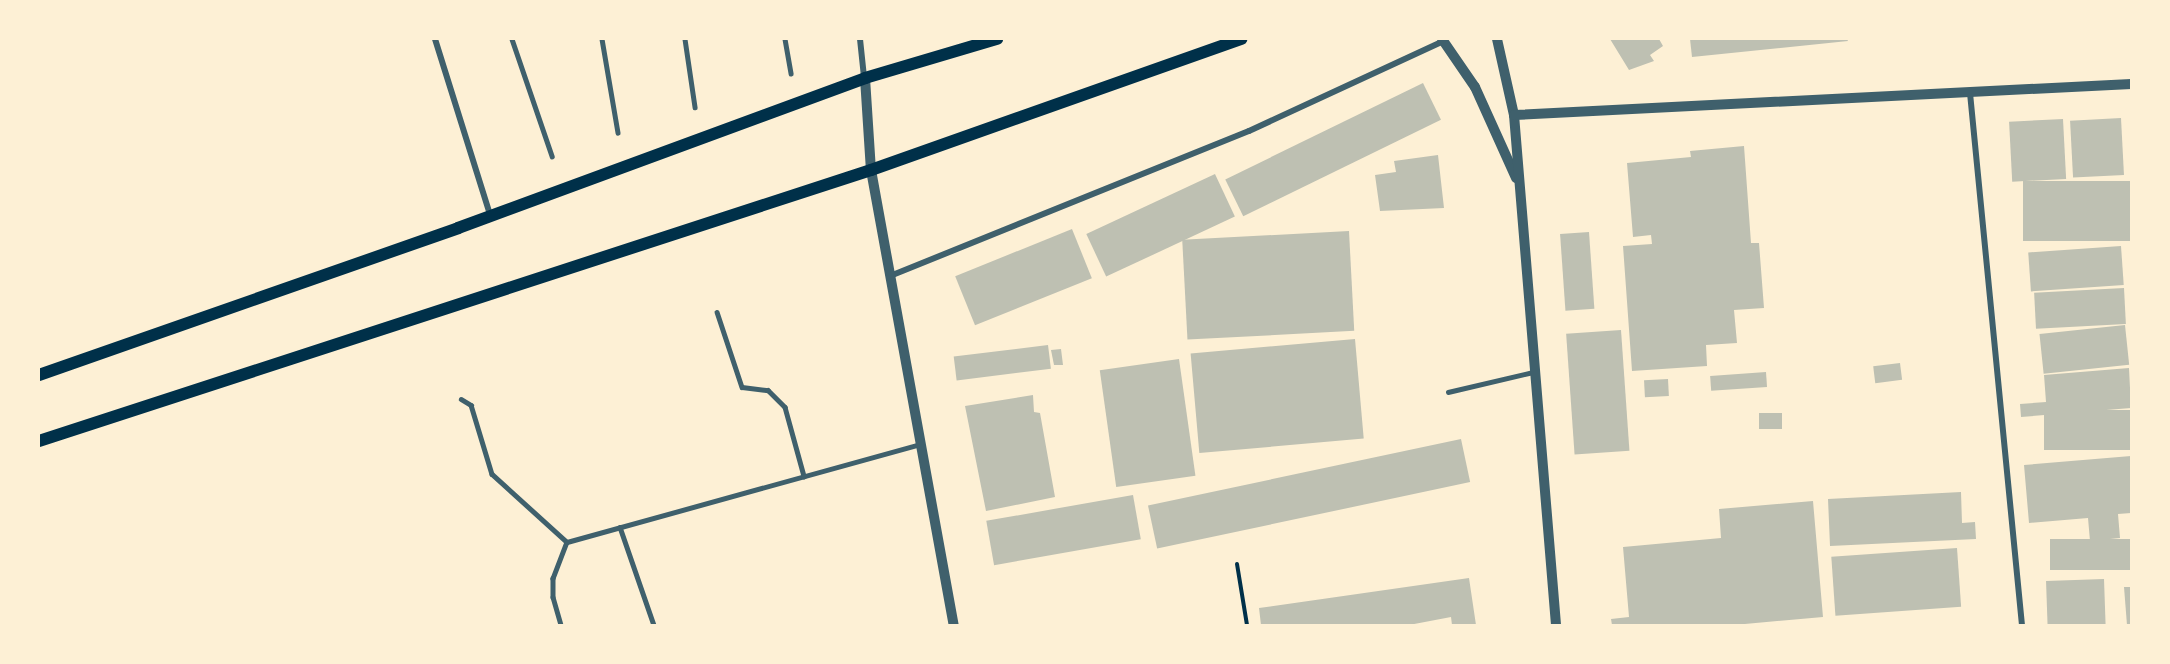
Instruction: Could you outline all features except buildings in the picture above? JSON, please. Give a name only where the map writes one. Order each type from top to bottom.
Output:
[{"type":"main road","points":[[39,375],[491,216],[864,78],[997,39]]},
{"type":"main road","points":[[39,441],[871,170],[1241,39]]},
{"type":"street","points":[[435,39],[491,216]]},
{"type":"street","points":[[860,39],[871,170],[954,625]]},
{"type":"street","points":[[1497,39],[1514,115],[1556,625]]},
{"type":"street","points":[[890,276],[1248,131],[1443,40],[1474,87],[1520,186]]},
{"type":"street","points":[[1514,115],[2131,84]]},
{"type":"street","points":[[1970,93],[2022,625]]},
{"type":"lane","points":[[512,39],[552,156]]},
{"type":"lane","points":[[602,39],[618,133]]},
{"type":"lane","points":[[685,39],[695,107]]},
{"type":"lane","points":[[785,39],[791,73]]},
{"type":"lane","points":[[717,312],[742,387],[768,390],[785,407],[804,476]]},
{"type":"lane","points":[[1448,392],[1534,372]]},
{"type":"lane","points":[[461,399],[471,405],[492,474],[567,542]]},
{"type":"lane","points":[[567,542],[920,443]]},
{"type":"lane","points":[[620,527],[654,625]]},
{"type":"lane","points":[[561,625],[553,597],[554,578],[567,542]]},
{"type":"path","points":[[1237,564],[1247,625]]}]
